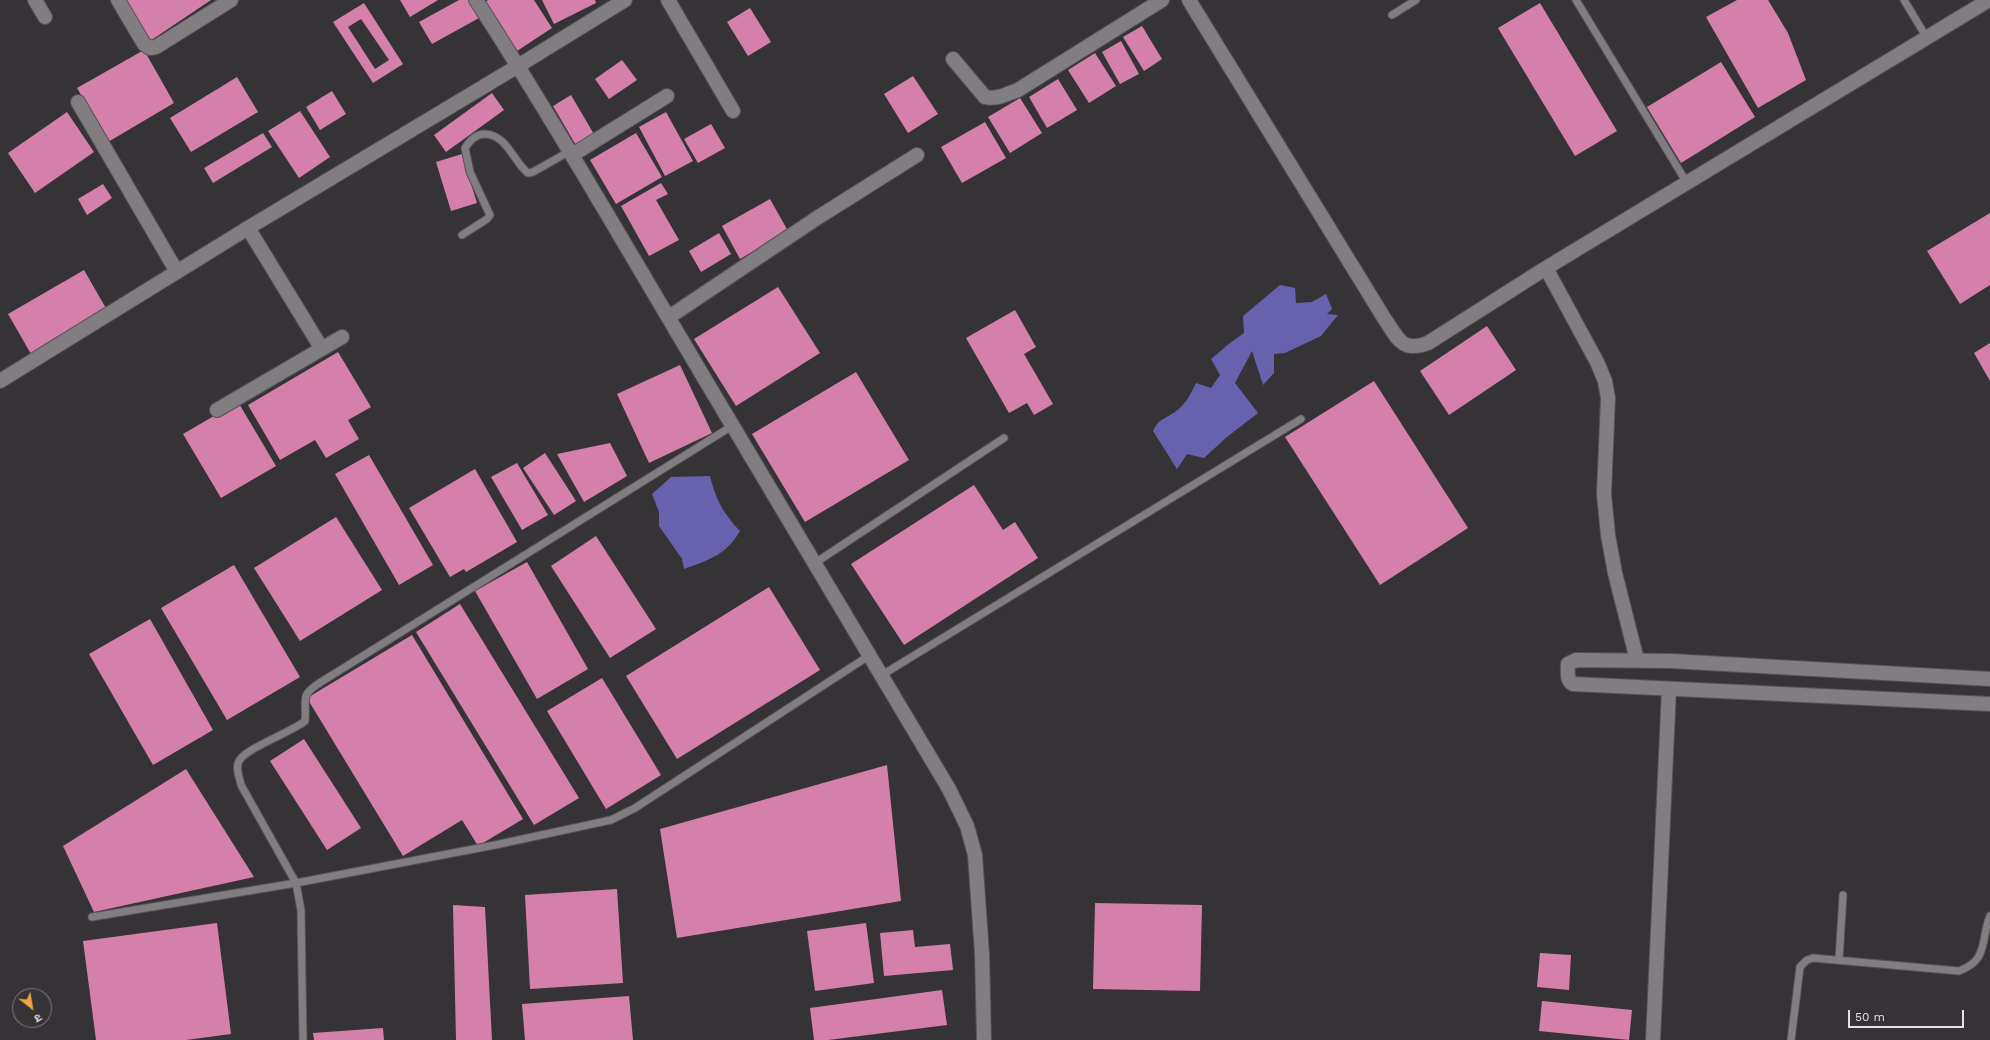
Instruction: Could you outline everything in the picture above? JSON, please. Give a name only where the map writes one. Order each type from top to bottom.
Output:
[{"type":"street","points":[[35,0],[45,17]]},
{"type":"street","points":[[118,0],[144,44],[150,48],[156,47],[231,0]]},
{"type":"street","points":[[476,0],[571,153],[949,789],[967,826],[975,855],[982,954],[984,1040]]},
{"type":"street","points":[[0,381],[248,228],[518,66],[608,4],[625,0]]},
{"type":"street","points":[[668,0],[733,111]]},
{"type":"street","points":[[953,59],[985,97],[991,99],[999,97],[1018,90],[1162,0]]},
{"type":"street","points":[[1189,0],[1384,318],[1403,343],[1407,346],[1416,347],[1428,343],[1546,268],[1990,0]]},
{"type":"street","points":[[571,153],[667,96]]},
{"type":"street","points":[[78,102],[177,272]]},
{"type":"street","points":[[669,317],[817,218],[917,155]]},
{"type":"street","points":[[248,228],[322,349]]},
{"type":"street","points":[[1546,268],[1597,362],[1605,381],[1608,398],[1604,494],[1608,535],[1615,573],[1637,660]]},
{"type":"street","points":[[217,410],[342,337]]},
{"type":"street","points":[[1990,678],[1679,661],[1576,660],[1568,664],[1568,678],[1569,682],[1573,684],[1990,704]]},
{"type":"street","points":[[1653,1040],[1669,689]]},
{"type":"lane","points":[[1392,15],[1416,0]]},
{"type":"lane","points":[[1576,0],[1687,183]]},
{"type":"lane","points":[[1904,0],[1927,38]]},
{"type":"lane","points":[[462,235],[490,215],[468,166],[465,148],[471,139],[481,134],[491,134],[499,139],[528,173],[533,172],[571,153]]},
{"type":"lane","points":[[882,675],[1301,419]]},
{"type":"lane","points":[[303,1040],[301,910],[296,883],[241,786],[238,762],[245,754],[296,728],[304,721],[305,696],[310,689],[732,426]]},
{"type":"lane","points":[[814,563],[1004,438]]},
{"type":"lane","points":[[92,917],[296,883],[494,845],[611,820],[635,808],[870,654]]},
{"type":"lane","points":[[1839,960],[1843,895]]},
{"type":"lane","points":[[1791,1040],[1800,967],[1807,960],[1813,958],[1959,971],[1969,967],[1979,957],[1990,916]]},
{"type":"shaded area","points":[[1280,285],[1295,288],[1296,303],[1312,302],[1326,294],[1332,309],[1327,314],[1338,315],[1321,336],[1285,353],[1274,354],[1274,373],[1263,385],[1252,351],[1235,383],[1258,413],[1227,437],[1204,458],[1187,454],[1177,469],[1153,431],[1155,427],[1160,421],[1183,405],[1196,383],[1211,388],[1220,375],[1211,359],[1244,333],[1243,316]]},
{"type":"shaded area","points":[[710,476],[721,506],[740,531],[729,546],[716,556],[684,569],[682,559],[659,526],[659,512],[652,494],[671,477]]},
{"type":"building","points":[[122,0],[211,0],[150,41]]},
{"type":"building","points":[[400,0],[438,0],[410,17]]},
{"type":"building","points":[[459,0],[469,0],[479,18],[432,44],[419,22]]},
{"type":"building","points":[[488,0],[534,0],[552,28],[514,53],[482,4]]},
{"type":"building","points":[[542,0],[595,0],[596,3],[554,24]]},
{"type":"building","points":[[1737,0],[1768,0],[1788,33],[1806,80],[1758,108],[1706,17]]},
{"type":"building","points":[[364,3],[403,64],[373,83],[333,22]],"holes":[[[361,19],[389,60],[375,69],[348,27]]]},
{"type":"building","points":[[1540,3],[1617,131],[1575,156],[1498,28]]},
{"type":"building","points":[[750,8],[771,42],[748,56],[727,22]]},
{"type":"building","points":[[1142,26],[1162,59],[1144,71],[1123,37]]},
{"type":"building","points":[[1121,41],[1139,74],[1120,84],[1102,52]]},
{"type":"building","points":[[144,50],[174,103],[108,142],[77,88]]},
{"type":"building","points":[[1095,53],[1116,86],[1089,103],[1068,70]]},
{"type":"building","points":[[622,60],[637,80],[609,99],[595,79]]},
{"type":"building","points":[[1721,62],[1755,117],[1681,163],[1647,107]]},
{"type":"building","points":[[913,76],[938,114],[908,133],[884,94]]},
{"type":"building","points":[[237,77],[258,112],[191,152],[170,118]]},
{"type":"building","points":[[1058,79],[1077,110],[1047,128],[1029,97]]},
{"type":"building","points":[[332,91],[346,114],[320,130],[306,107]]},
{"type":"building","points":[[492,93],[504,110],[446,152],[434,135]]},
{"type":"building","points":[[571,95],[595,136],[577,147],[553,106]]},
{"type":"building","points":[[1020,98],[1042,133],[1010,153],[988,117]]},
{"type":"building","points":[[300,111],[330,157],[299,178],[268,131]]},
{"type":"building","points":[[67,112],[94,152],[35,193],[8,153]]},
{"type":"building","points":[[666,112],[693,161],[665,176],[639,127]]},
{"type":"building","points":[[985,122],[1006,158],[962,183],[941,147]]},
{"type":"building","points":[[711,124],[725,148],[698,163],[684,139]]},
{"type":"building","points":[[263,133],[272,147],[213,183],[204,168]]},
{"type":"building","points":[[636,133],[662,177],[616,204],[590,160]]},
{"type":"building","points":[[462,154],[477,203],[451,211],[436,162]]},
{"type":"building","points":[[661,183],[668,194],[656,200],[679,240],[649,256],[621,206]]},
{"type":"building","points":[[103,184],[112,198],[87,215],[78,199]]},
{"type":"building","points":[[770,199],[788,231],[740,259],[722,226]]},
{"type":"building","points":[[1990,213],[1990,285],[1960,304],[1927,251]]},
{"type":"building","points":[[719,233],[731,254],[701,272],[689,251]]},
{"type":"building","points":[[84,270],[107,310],[31,354],[8,314]]},
{"type":"building","points":[[778,287],[820,353],[736,406],[694,339]]},
{"type":"building","points":[[1015,310],[1036,347],[1024,354],[1053,404],[1034,415],[1027,403],[1009,413],[966,338]]},
{"type":"building","points":[[1487,326],[1516,370],[1449,415],[1420,371]]},
{"type":"building","points":[[1990,343],[1990,381],[1974,353]]},
{"type":"building","points":[[338,352],[371,407],[348,420],[359,439],[326,458],[315,440],[280,460],[248,405]]},
{"type":"building","points":[[680,365],[712,433],[649,463],[617,394]]},
{"type":"building","points":[[856,372],[909,460],[805,522],[752,434]]},
{"type":"building","points":[[1374,381],[1468,528],[1380,585],[1285,437]]},
{"type":"building","points":[[238,402],[276,466],[221,498],[183,434]]},
{"type":"building","points":[[610,443],[627,476],[584,502],[557,454]]},
{"type":"building","points":[[545,453],[576,501],[554,515],[523,468]]},
{"type":"building","points":[[369,455],[433,565],[399,585],[335,474]]},
{"type":"building","points":[[517,463],[548,515],[522,530],[491,477]]},
{"type":"building","points":[[475,469],[517,542],[466,572],[464,569],[450,577],[409,508]]},
{"type":"building","points":[[974,485],[1003,530],[1015,522],[1038,558],[904,645],[851,564]]},
{"type":"building","points":[[336,517],[382,590],[300,641],[254,568]]},
{"type":"building","points":[[596,536],[656,629],[610,658],[551,566]]},
{"type":"building","points":[[527,562],[588,669],[537,699],[475,591]]},
{"type":"building","points":[[234,565],[300,677],[227,720],[161,608]]},
{"type":"building","points":[[769,587],[820,670],[677,759],[626,676]]},
{"type":"building","points":[[460,604],[579,798],[534,825],[416,632]]},
{"type":"building","points":[[150,619],[213,730],[153,765],[89,654]]},
{"type":"building","points":[[412,635],[523,819],[478,846],[462,820],[403,856],[307,698]]},
{"type":"building","points":[[602,678],[661,775],[606,809],[547,711]]},
{"type":"building","points":[[304,739],[361,828],[327,850],[270,761]]},
{"type":"building","points":[[887,765],[901,901],[677,938],[660,829]]},
{"type":"building","points":[[186,769],[254,877],[94,912],[63,846]]},
{"type":"building","points":[[617,889],[623,983],[530,989],[525,895]]},
{"type":"building","points":[[1095,903],[1202,905],[1200,991],[1093,989]]},
{"type":"building","points":[[453,905],[485,907],[492,1040],[456,1040]]},
{"type":"building","points":[[217,923],[231,1034],[186,1040],[96,1040],[83,941]]},
{"type":"building","points":[[866,923],[874,983],[815,991],[807,931]]},
{"type":"building","points":[[913,930],[915,947],[950,944],[953,970],[884,976],[880,933]]},
{"type":"building","points":[[1540,953],[1571,955],[1569,990],[1537,987]]},
{"type":"building","points":[[942,990],[947,1025],[828,1040],[814,1040],[810,1008]]},
{"type":"building","points":[[629,996],[633,1040],[525,1040],[522,1004]]},
{"type":"building","points":[[1542,1001],[1632,1010],[1629,1040],[1539,1031]]},
{"type":"building","points":[[383,1028],[384,1040],[314,1040],[313,1033]]}]
